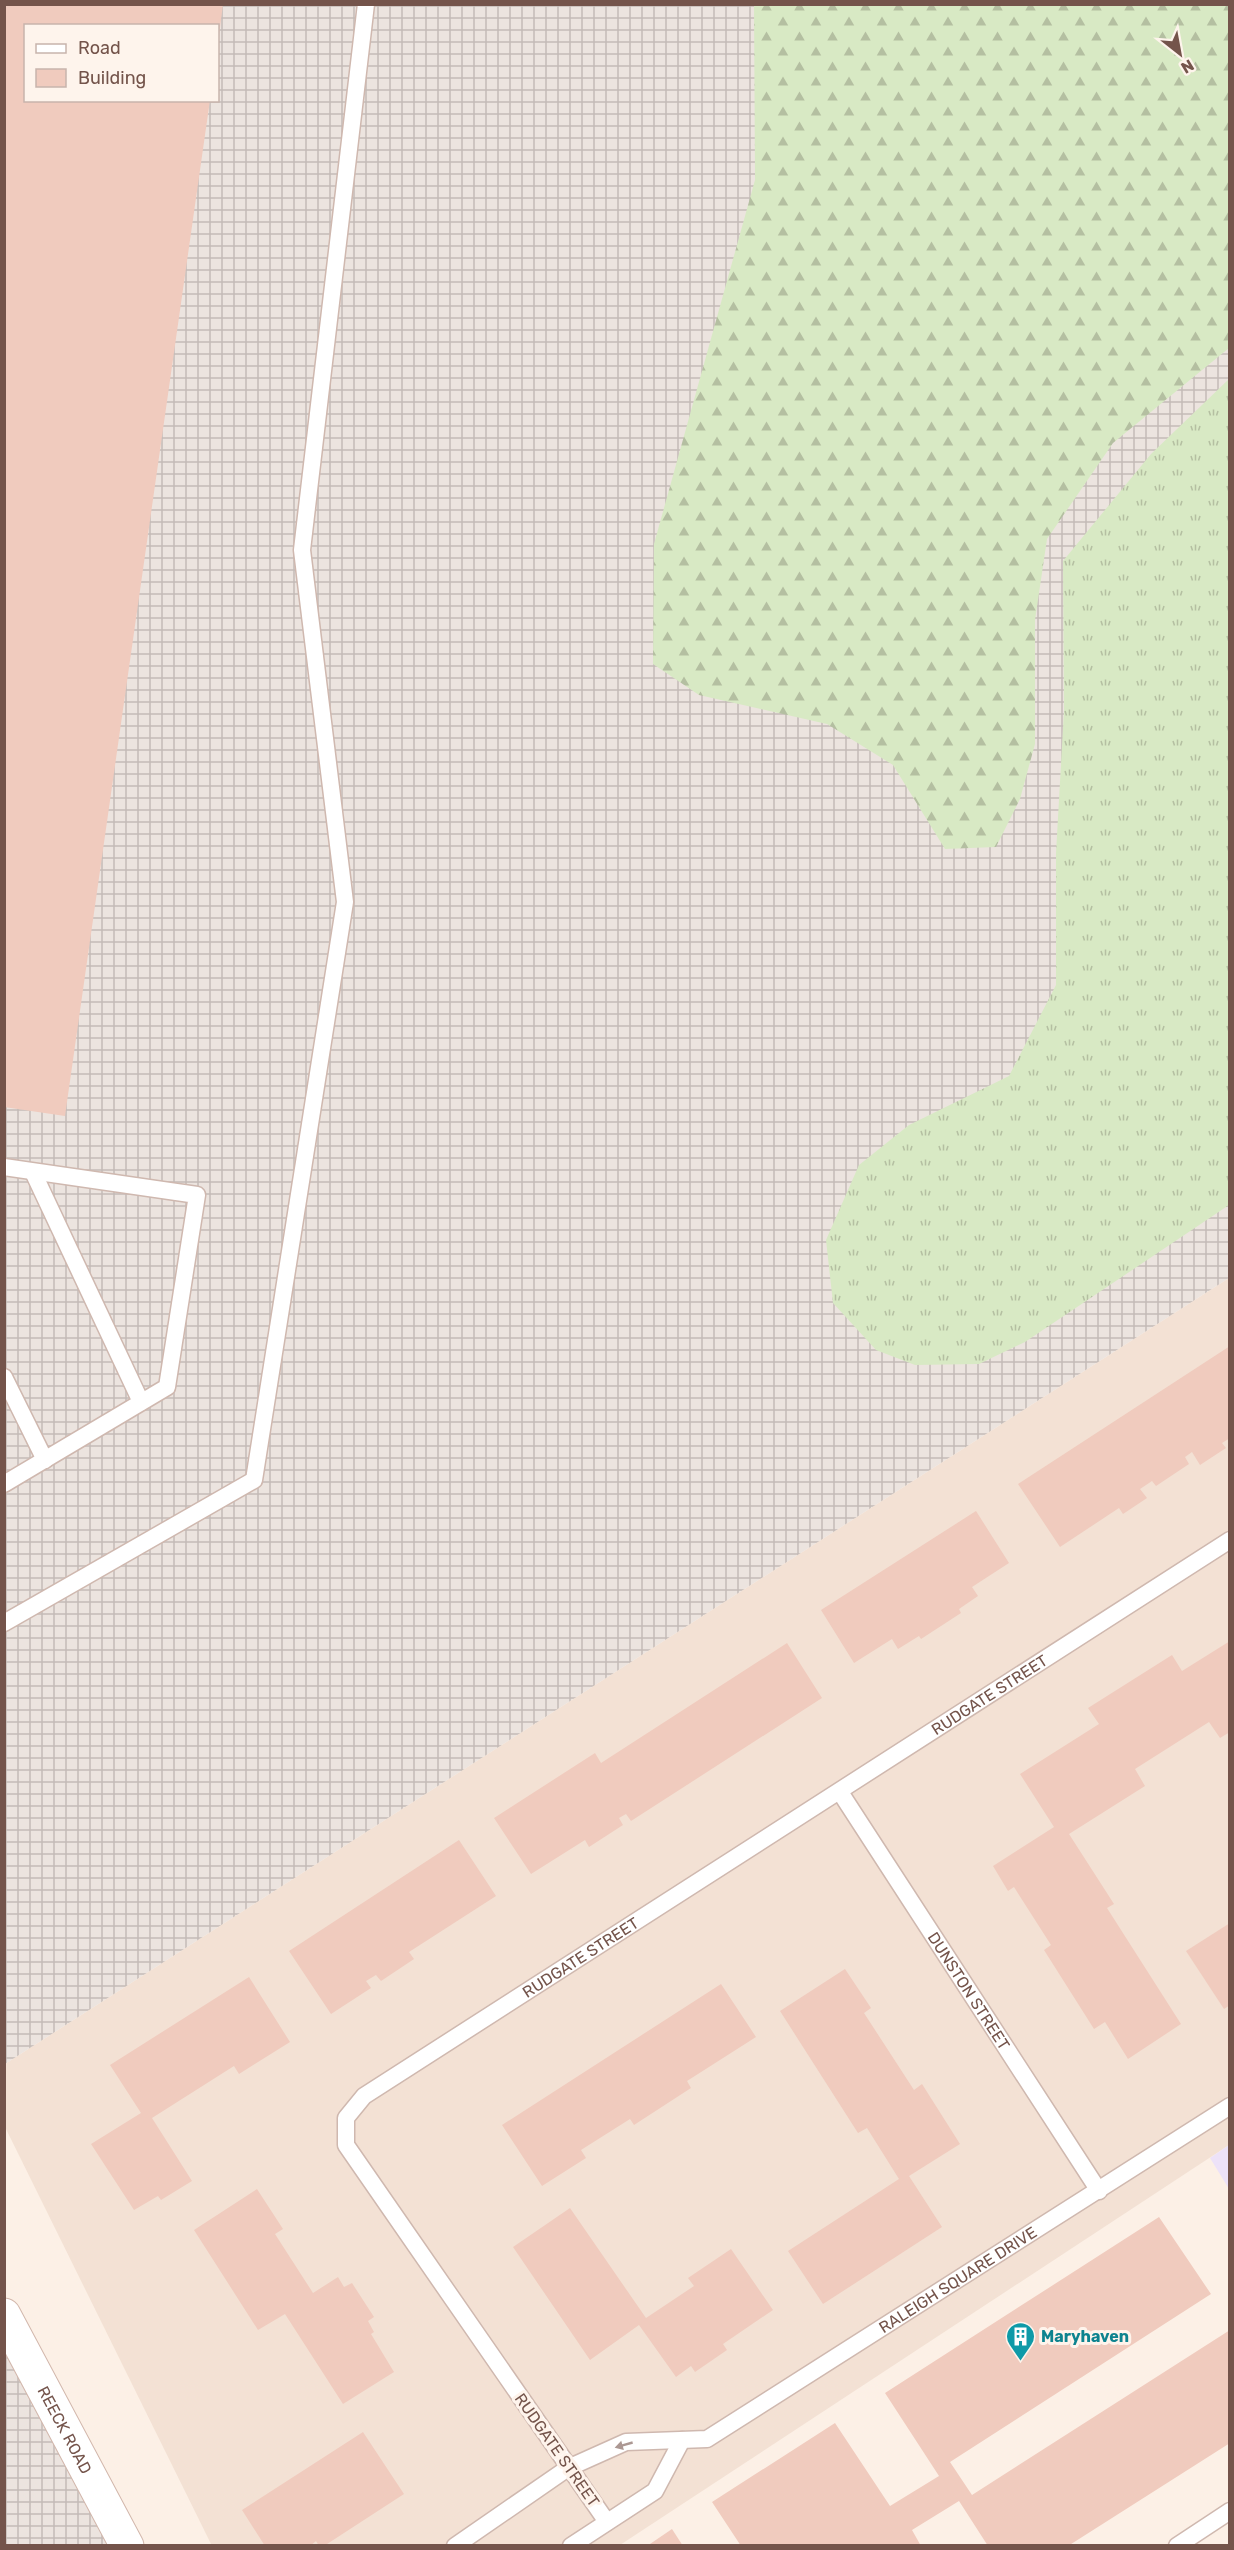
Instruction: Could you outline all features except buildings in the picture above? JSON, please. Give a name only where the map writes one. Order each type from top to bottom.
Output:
[{"type":"street","name":"REECK ROAD","points":[[4,2315],[127,2546]]},
{"type":"lane","points":[[4,1623],[254,1480],[345,902],[302,550],[366,4]]},
{"type":"lane","points":[[4,1167],[197,1195],[167,1388],[4,1484]]},
{"type":"lane","points":[[33,1172],[141,1402]]},
{"type":"lane","points":[[4,1377],[45,1460]]},
{"type":"lane","name":"RUDGATE STREET","points":[[607,2522],[346,2145],[346,2118],[364,2096],[1230,1540]]},
{"type":"lane","name":"DUNSTON STREET","points":[[840,1792],[1099,2191]]},
{"type":"lane","name":"RALEIGH SQUARE DRIVE","points":[[455,2546],[568,2468],[626,2442],[707,2439],[1230,2106]]},
{"type":"lane","points":[[571,2546],[655,2491],[682,2440]]},
{"type":"lane","points":[[1177,2546],[1230,2511]]},
{"type":"shaded area","points":[[5,5],[1229,5],[1229,1278],[5,2064]]},
{"type":"shaded area","points":[[1229,1278],[1229,2145],[620,2545],[212,2546],[5,2127],[5,2064]]},
{"type":"shaded area","points":[[1229,2145],[1229,2189],[1210,2158]]},
{"type":"shaded area","points":[[5,2314],[128,2545],[5,2545]]},
{"type":"green space","points":[[754,5],[1229,5],[1229,348],[1113,443],[1047,539],[1035,620],[1035,744],[1020,799],[996,847],[945,849],[893,765],[827,724],[699,695],[653,664],[654,544],[755,180]]},
{"type":"green space","points":[[1229,379],[1229,1205],[1025,1342],[979,1364],[915,1365],[876,1350],[833,1303],[826,1240],[859,1165],[909,1125],[1009,1076],[1056,985],[1056,853],[1064,711],[1063,561],[1151,454]]},
{"type":"place","name":"Maryhaven","points":[[1020,2362]]}]
